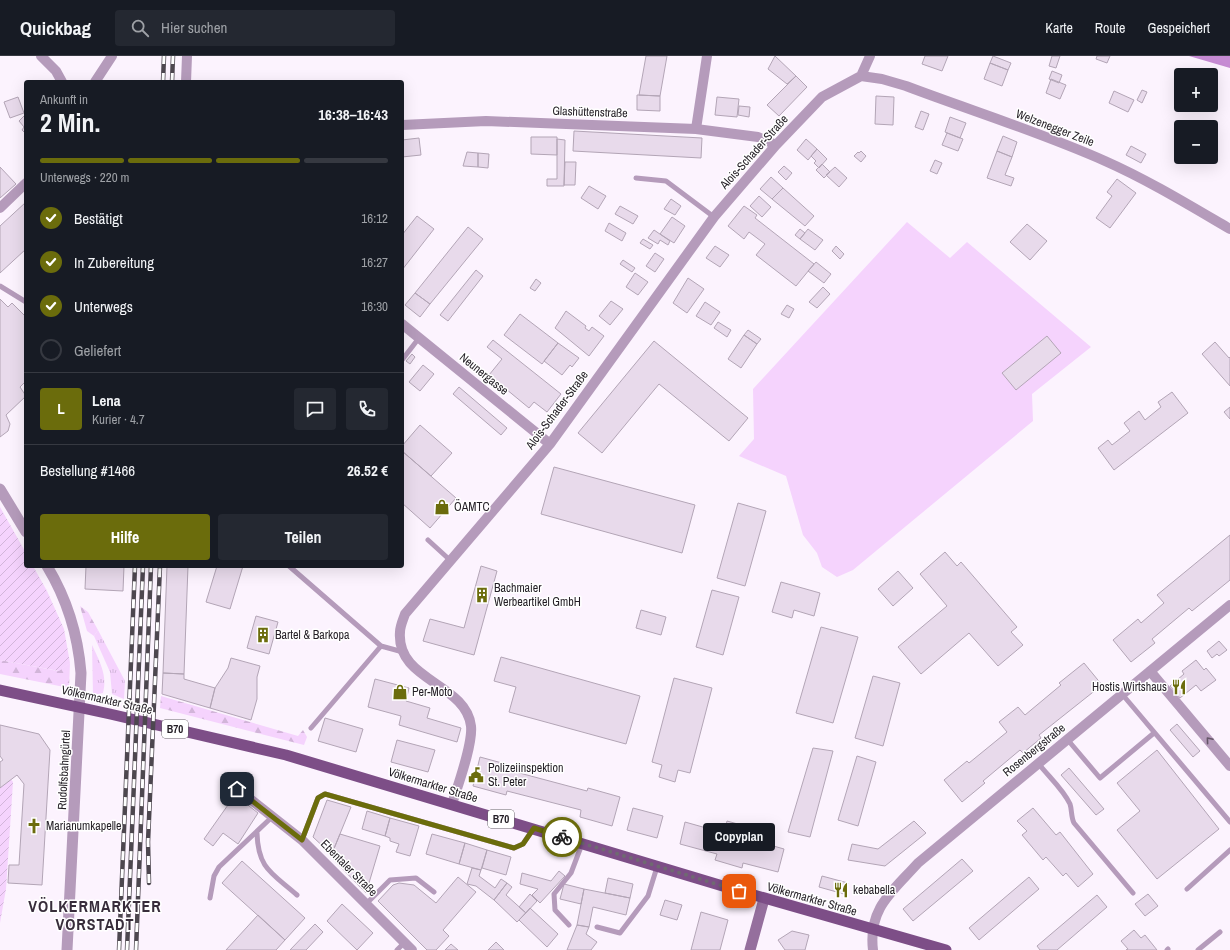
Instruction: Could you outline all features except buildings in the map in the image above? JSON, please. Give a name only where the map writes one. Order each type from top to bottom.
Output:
[{"type":"main road","name":"Völkermarkter Straße","points":[[0,690],[286,755],[534,828],[764,899],[946,950]]},
{"type":"main road","points":[[750,950],[764,899]]},
{"type":"street","points":[[41,56],[56,71],[61,80]]},
{"type":"street","points":[[96,80],[112,56]]},
{"type":"street","points":[[186,80],[187,56]]},
{"type":"street","points":[[696,129],[707,56]]},
{"type":"street","points":[[861,76],[870,56]]},
{"type":"street","name":"Alois-Schader-Straße","points":[[452,804],[470,740],[471,726],[467,713],[456,699],[420,674],[403,652],[400,632],[405,614],[550,444],[714,217],[776,145],[822,97],[861,76]]},
{"type":"street","name":"Welzenegger Zeile","points":[[861,76],[882,79],[906,86],[1058,141],[1106,161],[1179,199],[1230,229]]},
{"type":"street","name":"Glashüttenstraße","points":[[404,125],[425,122],[486,121],[696,129],[758,137],[776,145]]},
{"type":"street","points":[[0,208],[24,185]]},
{"type":"street","name":"Neunergasse","points":[[404,326],[550,444]]},
{"type":"street","points":[[0,489],[24,529]]},
{"type":"street","name":"Rudolfsbahngürtel","points":[[48,568],[58,583],[70,613],[80,654],[81,688],[67,950]]},
{"type":"street","name":"Rosenbergstraße","points":[[871,929],[876,912],[918,863],[1230,605]]},
{"type":"street","points":[[1150,671],[1230,766]]},
{"type":"street","name":"Ebentaler Straße","points":[[226,780],[302,840],[366,904],[404,948]]},
{"type":"street","points":[[871,929],[873,950]]},
{"type":"lane","points":[[636,178],[666,181],[714,217]]},
{"type":"lane","points":[[0,286],[24,301]]},
{"type":"lane","points":[[404,357],[419,338]]},
{"type":"lane","points":[[428,540],[451,561]]},
{"type":"lane","points":[[291,568],[381,646],[403,652]]},
{"type":"lane","points":[[311,728],[381,646]]},
{"type":"lane","points":[[1122,694],[1230,822]]},
{"type":"lane","points":[[1067,739],[1100,778],[1154,733]]},
{"type":"lane","points":[[1038,763],[1065,796],[1070,806],[1071,816],[1074,823],[1133,893]]},
{"type":"lane","points":[[302,840],[318,798],[325,794],[514,848],[523,844],[534,828]]},
{"type":"lane","points":[[210,898],[214,876],[219,867],[257,833],[272,817]]},
{"type":"lane","points":[[257,833],[257,850],[262,864],[296,895]]},
{"type":"lane","points":[[569,925],[555,910],[554,894],[572,873],[582,844]]},
{"type":"lane","points":[[1187,889],[1230,850]]},
{"type":"lane","points":[[597,927],[620,933],[648,896],[657,866]]},
{"type":"lane","points":[[366,904],[390,880],[416,878],[434,892]]},
{"type":"lane","points":[[1198,950],[1220,932]]},
{"type":"green space","points":[[907,222],[950,258],[967,242],[1091,347],[1032,394],[1033,421],[853,570],[837,577],[822,567],[817,553],[803,535],[786,476],[739,456],[754,439],[753,389]]},
{"type":"green space","points":[[0,507],[24,549],[24,568],[34,568],[47,591],[64,629],[70,663],[59,671],[0,660]]},
{"type":"green space","points":[[80,606],[88,612],[98,630],[94,636],[87,631]]},
{"type":"green space","points":[[98,630],[125,681],[124,699],[112,694],[110,672],[94,636]]},
{"type":"green space","points":[[92,645],[104,674],[103,693],[93,695]]},
{"type":"green space","points":[[0,660],[58,671],[70,663],[69,688],[0,674]]},
{"type":"green space","points":[[161,696],[298,736],[303,730],[307,737],[304,745],[160,708]]},
{"type":"green space","points":[[0,765],[13,782],[6,889],[0,923]]},
{"type":"shaded area","points":[[1189,56],[1230,56],[1230,68]]},
{"type":"railway","points":[[163,80],[164,56]]},
{"type":"railway","points":[[172,80],[173,56]]},
{"type":"railway","points":[[119,950],[135,568]]},
{"type":"railway","points":[[127,950],[143,568]]},
{"type":"railway","points":[[136,950],[151,568]]},
{"type":"railway","points":[[149,883],[148,842],[160,568]]},
{"type":"way so far","points":[[562,837],[739,891]]},
{"type":"place","name":"ÖAMTC","points":[[442,507]]},
{"type":"place","name":"Bachmaier Werbeartikel GmbH","points":[[482,595]]},
{"type":"place","name":"Bartel & Barkopa","points":[[263,635]]},
{"type":"place","name":"Hostis Wirtshaus","points":[[1179,687]]},
{"type":"place","name":"Per-Moto","points":[[400,692]]},
{"type":"place","name":"Polizeiinspektion St. Peter","points":[[476,775]]},
{"type":"place","name":"Marianumkapelle","points":[[34,826]]},
{"type":"place","name":"kebabella","points":[[841,890]]},
{"type":"place","name":"Copyplan","points":[[739,891]]},
{"type":"district","name":"VÖLKERMARKTER VORSTADT","points":[[95,915]]},
{"type":"route","points":[[237,789],[302,840],[318,798],[325,794],[514,848],[523,844],[534,828],[562,837]]}]
